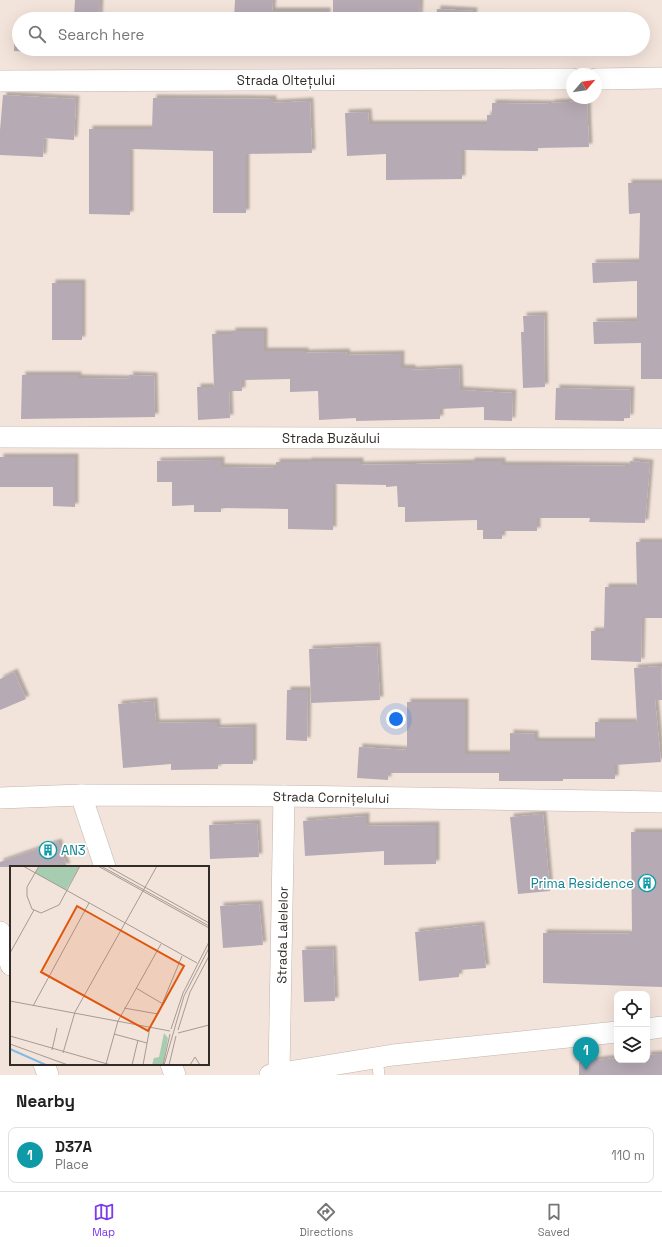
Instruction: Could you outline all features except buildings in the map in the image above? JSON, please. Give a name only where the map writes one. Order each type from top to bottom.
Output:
[{"type":"street","points":[[602,79],[662,78]]},
{"type":"street","name":"Strada Oltețului","points":[[0,81],[566,79]]},
{"type":"street","name":"Strada Buzăului","points":[[0,437],[662,439]]},
{"type":"street","points":[[81,795],[105,866]]},
{"type":"street","name":"Strada Cornițelului","points":[[0,798],[81,795],[284,796],[662,802]]},
{"type":"street","name":"Strada Lalelelor","points":[[274,1074],[284,796]]},
{"type":"street","points":[[0,932],[10,962]]},
{"type":"street","points":[[650,1029],[662,1027]]},
{"type":"street","points":[[274,1074],[378,1066],[614,1032]]},
{"type":"street","points":[[171,1065],[175,1075]]},
{"type":"place","name":"AN3","points":[[48,850]]},
{"type":"place","name":"Prima Residence","points":[[647,883]]},
{"type":"place","name":"D37A","points":[[586,1070]]}]
